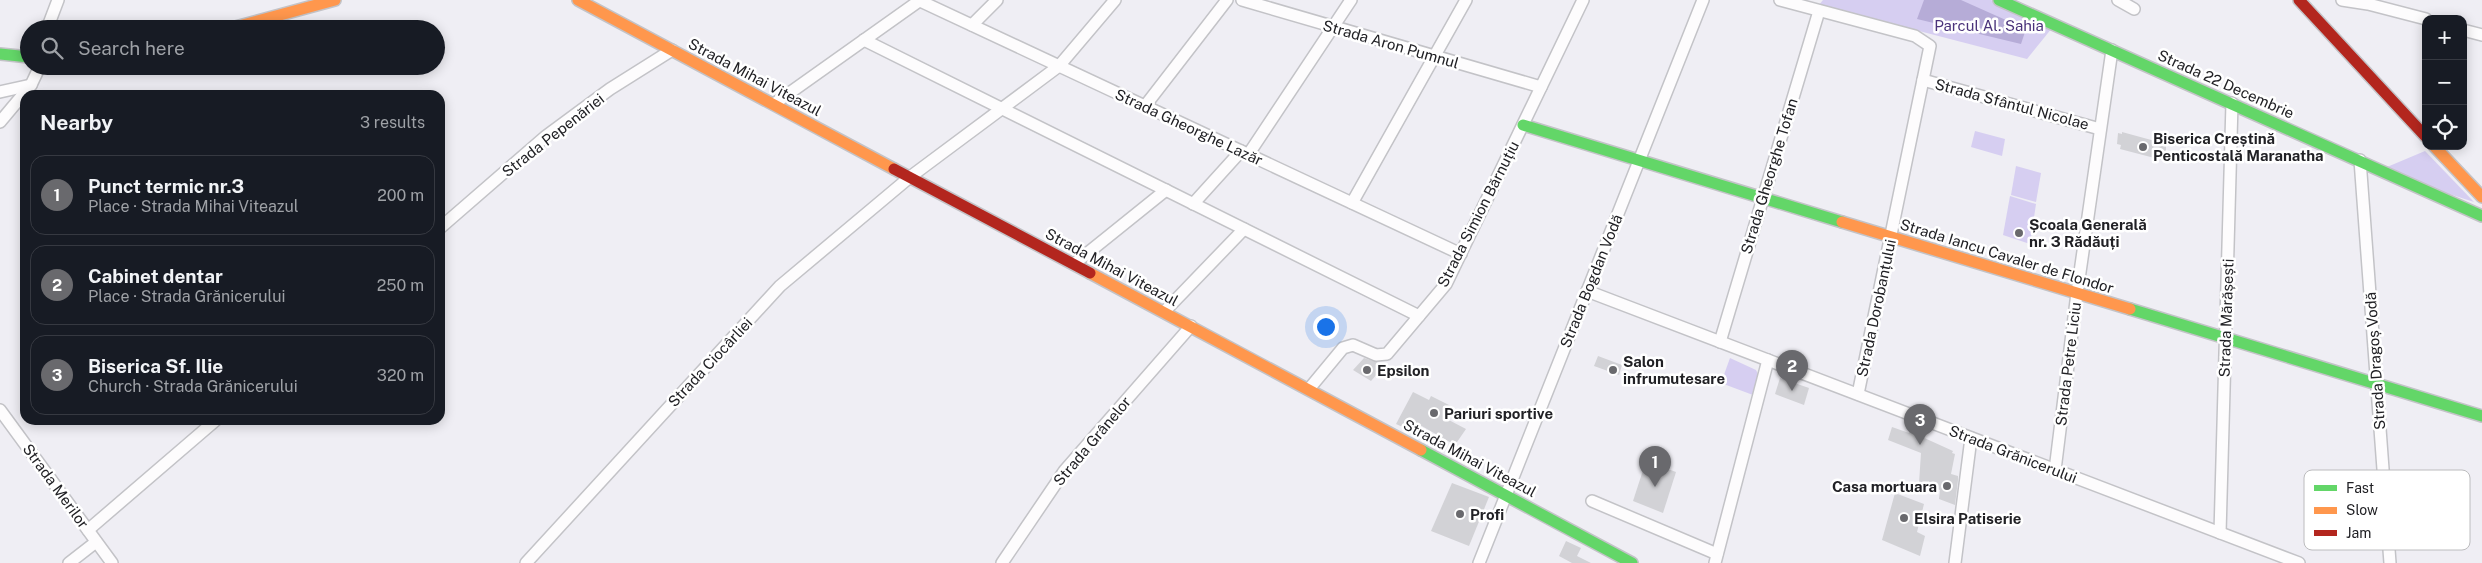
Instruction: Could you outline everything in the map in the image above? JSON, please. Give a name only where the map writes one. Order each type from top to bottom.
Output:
[{"type":"street","points":[[50,20],[58,0]]},
{"type":"street","points":[[261,20],[335,0]]},
{"type":"street","name":"Strada Mihai Viteazul","points":[[578,0],[1632,563]]},
{"type":"street","points":[[774,104],[918,0]]},
{"type":"street","name":"Strada Gheorghe Lazăr","points":[[918,0],[1460,254]]},
{"type":"street","points":[[972,25],[997,0]]},
{"type":"street","name":"Strada Ciocârliei","points":[[526,563],[780,286],[910,177],[1059,66],[1115,0]]},
{"type":"street","points":[[1145,106],[1227,0]]},
{"type":"street","name":"Strada Aron Pumnul","points":[[1242,0],[1541,87]]},
{"type":"street","points":[[1193,204],[1245,153],[1351,0]]},
{"type":"street","points":[[1352,203],[1466,0]]},
{"type":"street","name":"Strada Simion Bărnuțiu","points":[[1309,389],[1343,348],[1353,345],[1376,355],[1388,354],[1446,284],[1583,0]]},
{"type":"street","name":"Strada Bogdan Vodă","points":[[1479,563],[1703,0]]},
{"type":"street","points":[[1780,0],[1819,11]]},
{"type":"street","name":"Strada 22 Decembrie","points":[[1999,0],[2482,216]]},
{"type":"street","points":[[2118,0],[2134,9]]},
{"type":"street","points":[[2299,0],[2422,134]]},
{"type":"street","points":[[2342,0],[2368,4],[2422,18]]},
{"type":"street","points":[[2369,0],[2423,15]]},
{"type":"street","name":"Strada Dorobanțului","points":[[1819,11],[1915,36],[1930,46],[1858,394]]},
{"type":"street","name":"Strada Gheorghe Tofan","points":[[1720,342],[1819,11]]},
{"type":"street","points":[[2467,27],[2482,31]]},
{"type":"street","points":[[2467,31],[2482,35]]},
{"type":"street","points":[[864,40],[1419,316]]},
{"type":"street","name":"Strada Pepenăriei","points":[[445,224],[545,137],[610,89],[672,50]]},
{"type":"street","name":"Strada Petre Liciu","points":[[2055,470],[2077,293],[2112,50]]},
{"type":"street","points":[[0,54],[20,56]]},
{"type":"street","points":[[26,90],[35,75]]},
{"type":"street","name":"Strada Sfântul Nicolae","points":[[1923,80],[2100,128]]},
{"type":"street","points":[[0,92],[30,85]]},
{"type":"street","points":[[0,122],[20,97]]},
{"type":"street","name":"Strada Mărășești","points":[[2220,533],[2232,103]]},
{"type":"street","name":"Strada Iancu Cavaler de Flondor","points":[[1523,125],[2482,416]]},
{"type":"street","points":[[2438,150],[2482,197]]},
{"type":"street","name":"Strada Dragoș Vodă","points":[[2360,160],[2383,470]]},
{"type":"street","points":[[2462,176],[2482,190]]},
{"type":"street","points":[[1074,264],[1166,190]]},
{"type":"street","name":"Strada 22 Decembrie","points":[[2439,196],[2482,210]]},
{"type":"street","points":[[1164,312],[1244,229]]},
{"type":"street","name":"Strada Grănicerului","points":[[1587,291],[2299,563]]},
{"type":"street","name":"Strada Grânelor","points":[[1002,563],[1065,470],[1191,326]]},
{"type":"street","points":[[1592,502],[1716,558],[1768,360]]},
{"type":"street","name":"Strada Merilor","points":[[0,410],[112,563]]},
{"type":"street","points":[[88,530],[210,425]]},
{"type":"street","points":[[1955,563],[1971,438]]},
{"type":"street","points":[[70,563],[96,542]]},
{"type":"street","name":"Strada Dragoș Vodă","points":[[2389,550],[2390,563]]},
{"type":"green space","name":"Parcul Al. Sahia","points":[[1823,0],[1991,0],[2052,28],[2027,59],[1819,5]]},
{"type":"green space","points":[[1975,131],[2005,139],[2002,156],[1971,147]]},
{"type":"green space","points":[[2425,151],[2474,202],[2443,192],[2387,167]]},
{"type":"green space","points":[[2016,166],[2041,173],[2036,202],[2011,195]]},
{"type":"green space","points":[[2010,196],[2036,204],[2030,244],[2003,235]]},
{"type":"green space","points":[[1730,358],[1756,370],[1759,376],[1753,395],[1721,383]]},
{"type":"shaded area","points":[[1924,0],[1961,0],[2026,29],[2021,44],[1917,19]]},
{"type":"building","name":"Biserica Creștină Penticostală Maranatha","points":[[2122,132],[2166,144],[2166,161],[2120,149],[2121,145],[2117,144],[2118,133],[2122,134]]},
{"type":"building","name":"Salon infrumutesare","points":[[1598,356],[1622,365],[1619,375],[1594,366]]},
{"type":"building","name":"Epsilon","points":[[1364,358],[1385,365],[1371,381],[1353,370]]},
{"type":"building","points":[[1780,378],[1809,388],[1804,405],[1775,394]]},
{"type":"building","points":[[1413,392],[1429,400],[1431,396],[1453,407],[1445,418],[1466,429],[1455,445],[1413,421],[1407,429],[1396,424]]},
{"type":"building","points":[[1892,427],[1909,433],[1909,431],[1953,451],[1952,453],[1955,454],[1951,474],[1958,476],[1955,505],[1939,499],[1940,490],[1919,483],[1921,453],[1888,440]]},
{"type":"building","points":[[1646,461],[1676,472],[1663,513],[1633,501]]},
{"type":"building","name":"Profi","points":[[1452,483],[1489,497],[1469,546],[1431,531]]},
{"type":"building","name":"Elsira Patiserie","points":[[1895,493],[1924,504],[1917,532],[1925,536],[1920,556],[1882,540]]},
{"type":"building","points":[[1566,541],[1581,548],[1577,556],[1591,563],[1572,563],[1559,556]]},
{"type":"traffic: fast","points":[[1999,0],[2482,216]]},
{"type":"traffic: fast","points":[[0,54],[20,56]]},
{"type":"traffic: fast","points":[[1523,125],[1842,222]]},
{"type":"traffic: fast","points":[[2130,309],[2482,416]]},
{"type":"traffic: fast","points":[[1421,450],[1632,563]]},
{"type":"traffic: slow","points":[[261,20],[335,0]]},
{"type":"traffic: slow","points":[[578,0],[894,169]]},
{"type":"traffic: slow","points":[[2438,150],[2482,197]]},
{"type":"traffic: slow","points":[[1842,222],[2130,309]]},
{"type":"traffic: slow","points":[[1090,273],[1421,450]]},
{"type":"traffic: jam","points":[[2299,0],[2422,133]]},
{"type":"traffic: jam","points":[[894,169],[1090,273]]},
{"type":"place","name":"Biserica Creștină Penticostală Maranatha","points":[[2143,147]]},
{"type":"place","name":"Școala Generală nr. 3 Rădăuți","points":[[2019,233]]},
{"type":"place","name":"Epsilon","points":[[1367,370]]},
{"type":"place","name":"Salon infrumutesare","points":[[1613,370]]},
{"type":"place","name":"Cabinet dentar","points":[[1792,391]]},
{"type":"place","name":"Pariuri sportive","points":[[1434,413]]},
{"type":"place","name":"Biserica Sf. Ilie","points":[[1920,445]]},
{"type":"place","name":"Casa mortuara","points":[[1947,486]]},
{"type":"place","name":"Punct termic nr.3","points":[[1655,487]]},
{"type":"place","name":"Profi","points":[[1460,514]]},
{"type":"place","name":"Elsira Patiserie","points":[[1904,518]]}]
